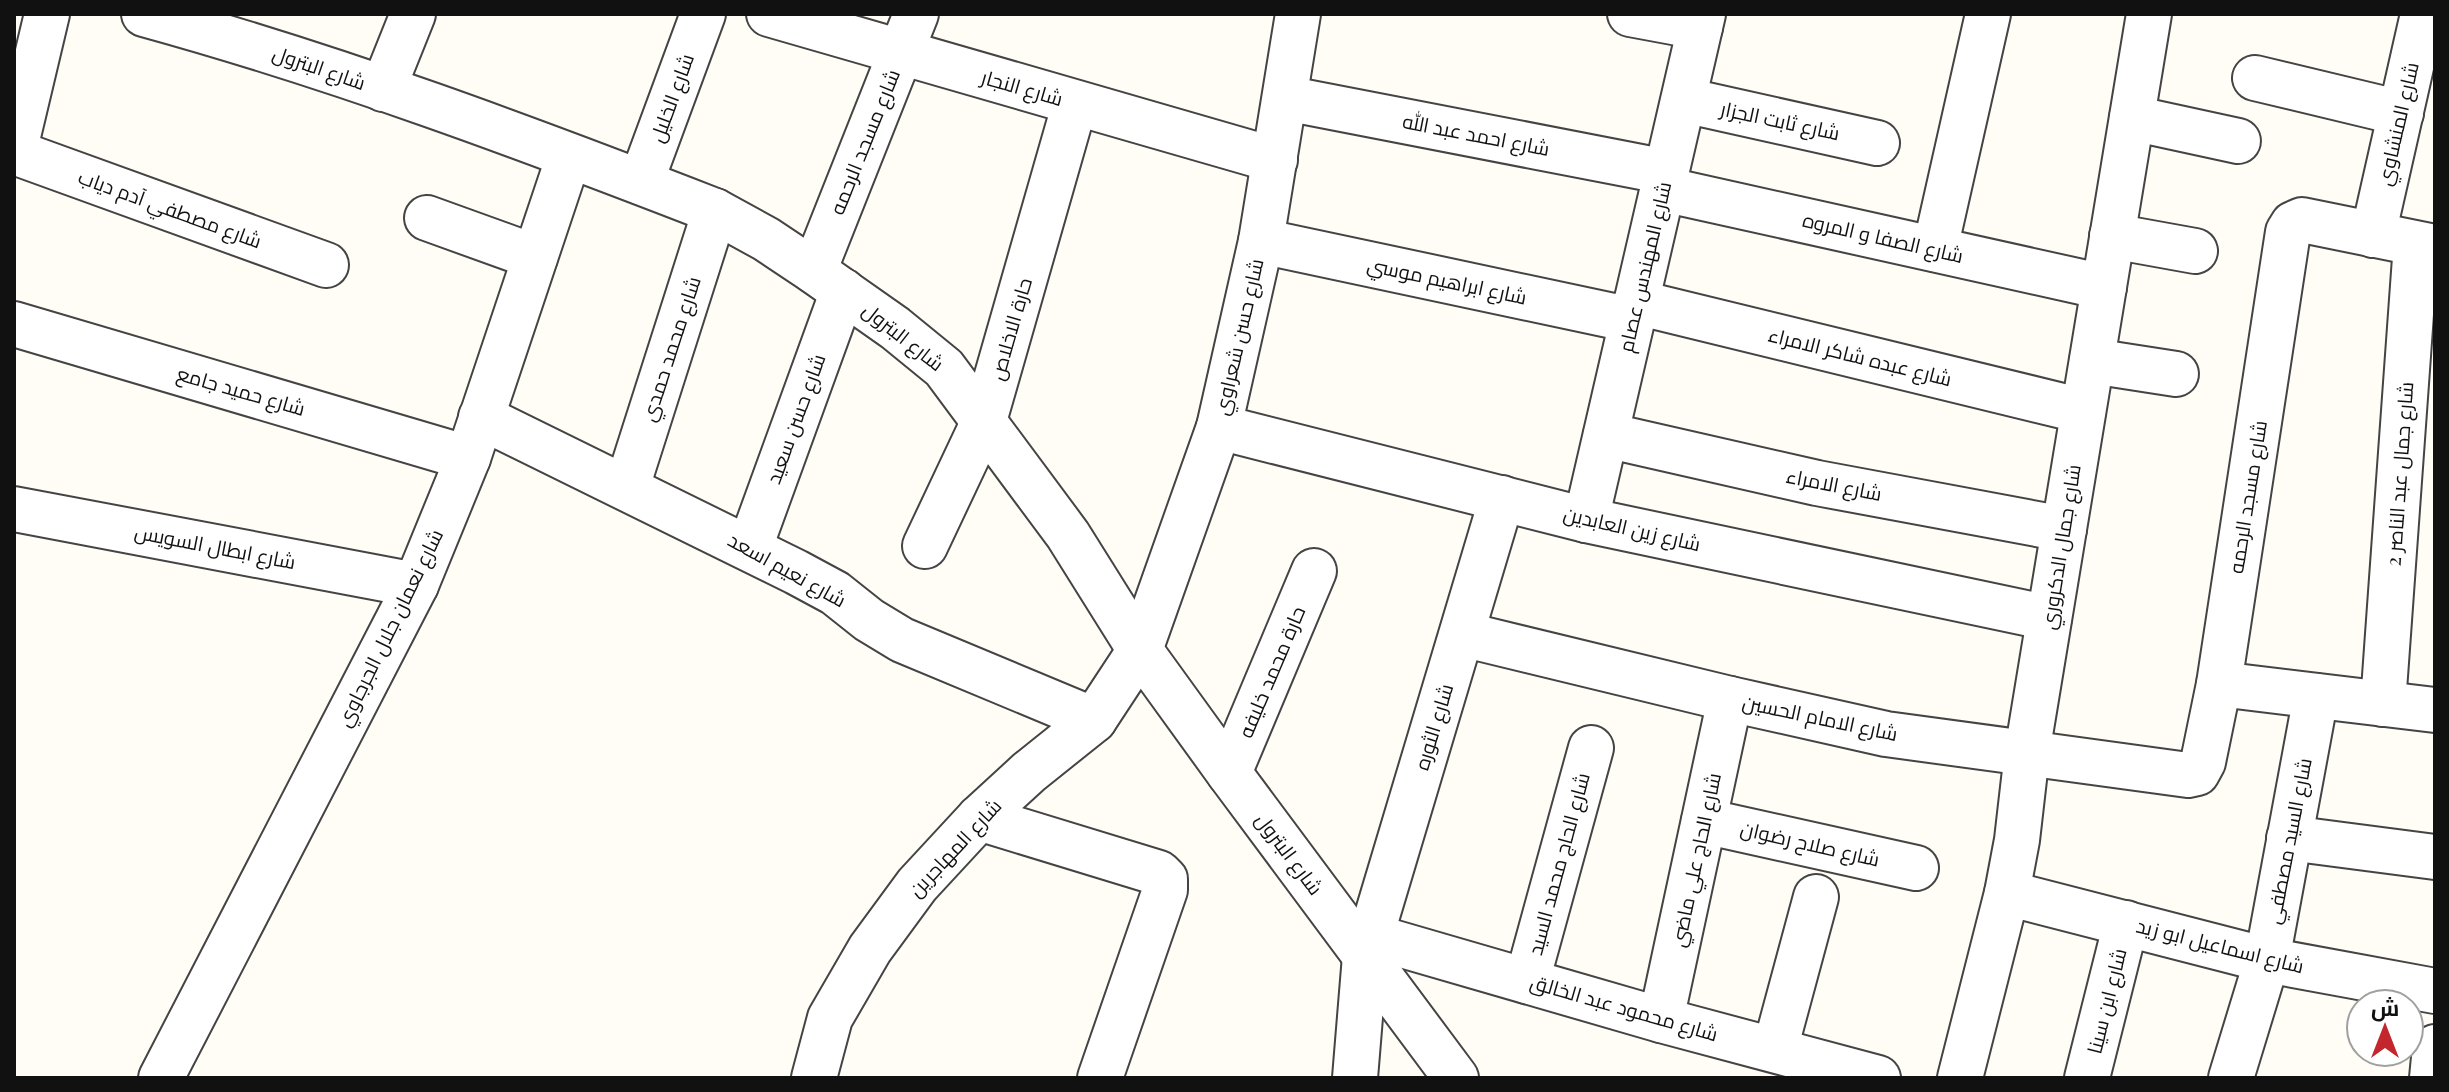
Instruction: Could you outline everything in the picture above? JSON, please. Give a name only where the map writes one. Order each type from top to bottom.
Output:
[{"type":"street","points":[[14,153],[47,14]]},
{"type":"street","name":"شارع البترول","points":[[144,14],[225,36],[383,89],[715,211],[766,239],[895,328],[944,368],[984,421],[1068,535],[1140,650],[1229,773],[1368,946],[1456,1078]]},
{"type":"street","points":[[383,89],[413,14]]},
{"type":"street","name":"شارع الخليل","points":[[641,182],[703,14]]},
{"type":"street","name":"شارع النجار","points":[[769,14],[909,34],[1075,103],[1275,160]]},
{"type":"street","name":"شارع حسن شعراوي","points":[[1140,650],[1219,427],[1261,241],[1298,14]]},
{"type":"street","points":[[1630,14],[1702,20]]},
{"type":"street","points":[[1935,249],[1988,14]]},
{"type":"street","name":"شارع جمال الدكروري","points":[[1960,1078],[2007,893],[2017,840],[2027,753],[2149,14]]},
{"type":"street","name":"شارع المنشاوي","points":[[2373,235],[2423,14]]},
{"type":"street","name":"شارع المهندس عصام","points":[[1586,520],[1702,20]]},
{"type":"street","name":"شارع مسجد الرحمه","points":[[828,281],[909,34]]},
{"type":"street","points":[[2255,78],[2401,113]]},
{"type":"street","name":"شارع احمد عبد الله","points":[[1285,98],[1665,181]]},
{"type":"street","name":"شارع ثابت الجزار","points":[[1684,100],[1877,143]]},
{"type":"street","name":"حارة الاخلاص","points":[[925,546],[984,421],[1075,103]]},
{"type":"street","points":[[2132,118],[2238,141]]},
{"type":"street","name":"شارع مصطفي آدم دياب","points":[[14,153],[326,265]]},
{"type":"street","name":"شارع نعمان جلال الجرجاوي","points":[[161,1078],[416,585],[468,458],[569,156]]},
{"type":"street","name":"شارع الصفا و المروه","points":[[1665,181],[1935,249],[2104,287]]},
{"type":"street","name":"شارع محمد حمدي","points":[[627,487],[715,211]]},
{"type":"street","points":[[427,218],[535,257]]},
{"type":"street","name":"شارع مسجد الرحمه","points":[[2184,774],[2197,773],[2202,766],[2219,684],[2288,232],[2293,224],[2302,220],[2373,235]]},
{"type":"street","points":[[2373,235],[2426,246]]},
{"type":"street","points":[[2112,236],[2195,251]]},
{"type":"street","name":"شارع ابراهيم موسي","points":[[1261,241],[1634,311]]},
{"type":"street","name":"شارع جمال عبد الناصر 2","points":[[2383,704],[2426,246]]},
{"type":"street","name":"شارع حسن سعيد","points":[[750,547],[828,281]]},
{"type":"street","name":"شارع عبده شاكر الامراء","points":[[1634,311],[2083,411]]},
{"type":"street","name":"شارع حميد جامع","points":[[14,324],[468,458]]},
{"type":"street","points":[[2092,361],[2176,374]]},
{"type":"street","name":"شارع نعيم اسعد","points":[[481,417],[750,547],[835,593],[869,620],[902,640],[1094,720]]},
{"type":"street","name":"شارع زين العابدين","points":[[1219,427],[1586,520],[2049,618]]},
{"type":"street","name":"شارع الامراء","points":[[1606,435],[1817,483],[2064,529]]},
{"type":"street","name":"شارع الثوره","points":[[1355,1078],[1368,946],[1502,498]]},
{"type":"street","name":"شارع ابطال السويس","points":[[14,509],[416,585]]},
{"type":"street","name":"حارة محمد خليفه","points":[[1229,773],[1314,571]]},
{"type":"street","name":"شارع الامام الحسين","points":[[1462,634],[1886,734],[2184,774]]},
{"type":"street","name":"شارع المهاجرين","points":[[814,1078],[830,1018],[870,949],[917,885],[979,818],[1029,772],[1094,720],[1140,650]]},
{"type":"street","points":[[2219,684],[2435,710]]},
{"type":"street","name":"شارع السيد مصطفي","points":[[2231,1078],[2267,960],[2316,696]]},
{"type":"street","name":"شارع الحاج علي ماضي","points":[[1661,1020],[1730,699]]},
{"type":"street","name":"شارع الحاج محمد السيد","points":[[1527,981],[1591,748]]},
{"type":"street","points":[[979,818],[1159,873],[1165,879],[1165,890],[1100,1078]]},
{"type":"street","name":"شارع صلاح رضوان","points":[[1704,821],[1916,868]]},
{"type":"street","points":[[2289,838],[2435,857]]},
{"type":"street","name":"شارع اسماعيل ابو زيد","points":[[2007,893],[2267,960],[2435,991]]},
{"type":"street","points":[[1775,1049],[1816,897]]},
{"type":"street","name":"شارع ابن سينا","points":[[2087,1078],[2126,923]]},
{"type":"street","name":"شارع محمود عبد الخالق","points":[[1368,946],[1527,981],[1878,1078]]},
{"type":"street","points":[[2432,1078],[2435,1047]]}]
